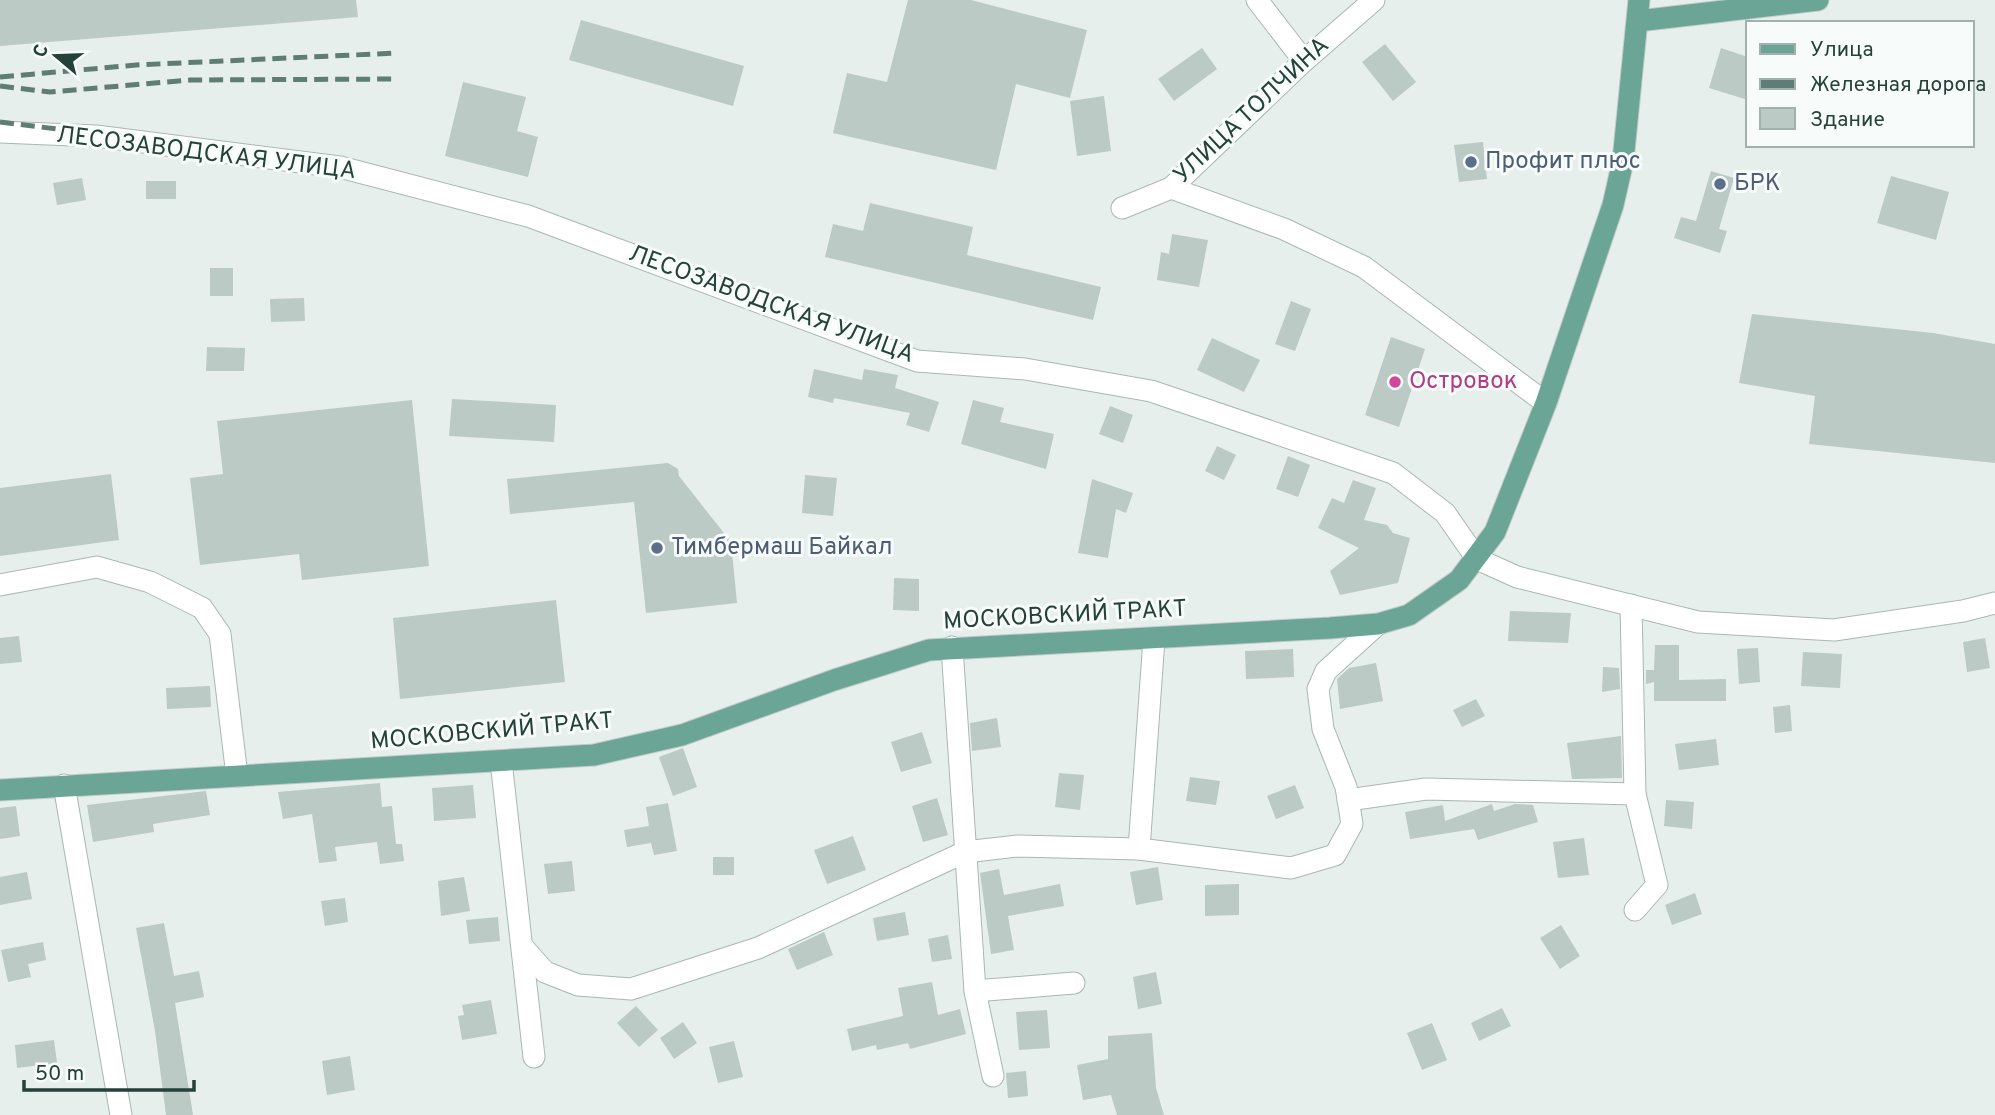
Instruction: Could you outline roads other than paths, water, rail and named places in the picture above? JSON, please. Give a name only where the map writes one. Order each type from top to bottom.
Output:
[{"type":"main road","points":[[1638,11],[1818,0]]},
{"type":"main road","name":"МОСКОВСКИЙ ТРАКТ","points":[[0,790],[594,755],[682,735],[834,680],[929,650],[1098,638],[1154,639],[1378,624],[1409,615],[1436,599],[1459,580],[1495,532],[1546,403],[1613,205],[1623,161],[1638,11]]},
{"type":"street","points":[[1256,0],[1304,61]]},
{"type":"street","name":"УЛИЦА ТОЛЧИНА","points":[[1122,208],[1171,188],[1304,61],[1374,0]]},
{"type":"street","name":"ЛЕСОЗАВОДСКАЯ УЛИЦА","points":[[0,132],[96,136],[340,167],[528,216],[917,361],[1025,369],[1151,391],[1393,473],[1445,513],[1477,559]]},
{"type":"street","points":[[1171,188],[1284,229],[1364,267],[1546,403]]},
{"type":"street","points":[[1477,559],[1517,577],[1698,622],[1834,631],[1963,611],[1995,603]]},
{"type":"street","points":[[0,585],[97,566],[150,582],[202,608],[220,634],[237,776]]},
{"type":"street","points":[[1630,605],[1635,794],[1657,885],[1635,909]]},
{"type":"street","points":[[522,946],[545,972],[578,985],[631,989],[758,948],[965,852],[1018,846],[1139,849],[1291,868],[1335,855],[1352,824],[1346,787],[1323,729],[1318,689],[1326,671],[1378,624]]},
{"type":"street","points":[[1139,849],[1154,639]]},
{"type":"street","points":[[952,647],[975,990],[993,1076]]},
{"type":"street","points":[[501,761],[534,1057]]},
{"type":"street","points":[[64,785],[121,1115]]},
{"type":"street","points":[[1348,800],[1426,789],[1635,794]]},
{"type":"street","points":[[975,990],[1074,983]]},
{"type":"railway","points":[[0,77],[136,65],[397,53]]},
{"type":"railway","points":[[0,86],[50,92],[190,80],[396,79]]},
{"type":"railway","points":[[0,122],[57,129]]},
{"type":"place","name":"Профит плюс","points":[[1471,162]]},
{"type":"place","name":"БРК","points":[[1720,184]]},
{"type":"place","name":"Островок","points":[[1395,382]]},
{"type":"place","name":"Тимбермаш Байкал","points":[[657,548]]}]
